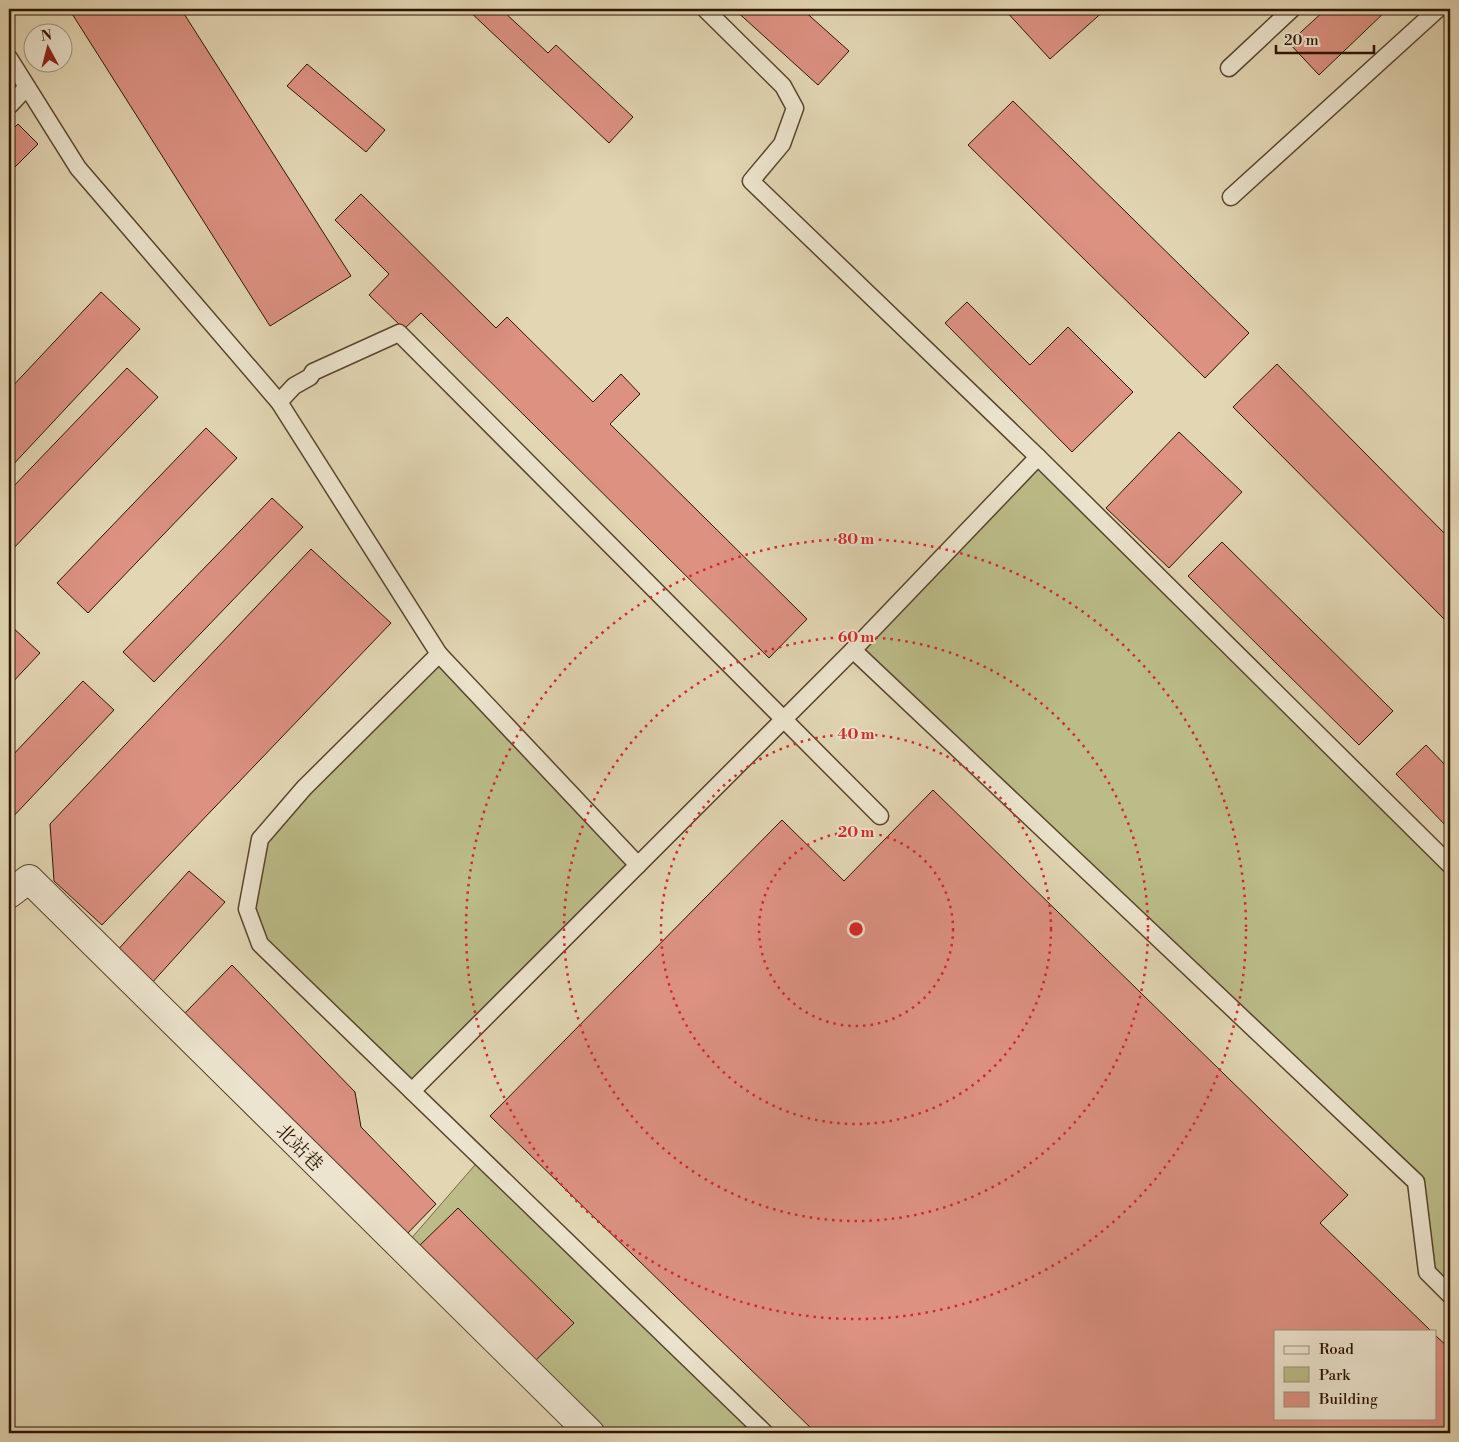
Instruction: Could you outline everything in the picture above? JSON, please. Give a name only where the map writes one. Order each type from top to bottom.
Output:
[{"type":"street","name":"北站巷","points":[[9,894],[30,879],[590,1433]]},
{"type":"lane","points":[[705,9],[783,86],[795,108],[782,144],[751,181],[1038,457],[1450,865]]},
{"type":"lane","points":[[1229,68],[1292,9]]},
{"type":"lane","points":[[1231,197],[1438,9]]},
{"type":"lane","points":[[9,58],[78,168],[279,402],[439,654],[638,865]]},
{"type":"lane","points":[[9,106],[27,87]]},
{"type":"lane","points":[[279,402],[294,386],[310,378],[313,372],[399,333],[880,816]]},
{"type":"lane","points":[[412,1091],[784,719],[1038,457]]},
{"type":"lane","points":[[852,650],[1416,1182],[1427,1272],[1450,1295]]},
{"type":"lane","points":[[439,654],[304,788],[260,839],[247,909],[260,944],[765,1433]]},
{"type":"green space","points":[[1038,457],[1450,865],[1450,1295],[1427,1272],[1416,1182],[853,650]]},
{"type":"green space","points":[[439,654],[638,865],[412,1091],[264,948],[247,909],[260,839]]},
{"type":"green space","points":[[481,1158],[765,1433],[590,1433],[403,1248]]},
{"type":"building","points":[[69,9],[181,9],[351,276],[270,326]]},
{"type":"building","points":[[467,9],[501,9],[548,53],[556,45],[633,117],[609,143]]},
{"type":"building","points":[[734,9],[802,9],[849,51],[818,85]]},
{"type":"building","points":[[1004,9],[1106,9],[1050,59]]},
{"type":"building","points":[[1326,9],[1388,9],[1319,75],[1289,43]]},
{"type":"building","points":[[307,64],[385,130],[366,152],[287,86]]},
{"type":"building","points":[[1013,101],[1249,333],[1205,378],[968,145]]},
{"type":"building","points":[[18,124],[38,144],[9,173],[9,133]]},
{"type":"building","points":[[361,194],[496,328],[507,317],[593,402],[621,374],[640,394],[610,424],[807,619],[769,658],[421,313],[404,329],[369,295],[389,274],[335,220]]},
{"type":"building","points":[[101,292],[140,329],[9,469],[9,390]]},
{"type":"building","points":[[967,302],[1030,365],[1068,327],[1133,392],[1072,452],[945,323]]},
{"type":"building","points":[[1277,364],[1450,539],[1450,625],[1233,407]]},
{"type":"building","points":[[127,368],[158,397],[10,552],[9,491]]},
{"type":"building","points":[[206,428],[237,458],[88,613],[57,583]]},
{"type":"building","points":[[1179,432],[1242,492],[1169,568],[1106,508]]},
{"type":"building","points":[[272,498],[303,527],[154,682],[123,652]]},
{"type":"building","points":[[1222,542],[1393,711],[1359,745],[1188,576]]},
{"type":"building","points":[[311,549],[391,623],[102,925],[54,881],[50,824]]},
{"type":"building","points":[[9,624],[40,653],[9,686]]},
{"type":"building","points":[[83,681],[114,710],[9,821],[9,759]]},
{"type":"building","points":[[1426,745],[1450,770],[1450,830],[1396,774]]},
{"type":"building","points":[[933,790],[1348,1195],[1320,1223],[1430,1330],[1274,1330],[1274,1420],[1436,1420],[1436,1336],[1450,1349],[1450,1433],[816,1433],[490,1116],[782,820],[844,881]]},
{"type":"building","points":[[189,871],[225,902],[150,985],[115,953]]},
{"type":"building","points":[[232,965],[355,1092],[361,1127],[436,1204],[406,1235],[183,1015]]},
{"type":"building","points":[[458,1208],[574,1323],[534,1362],[418,1247]]}]
